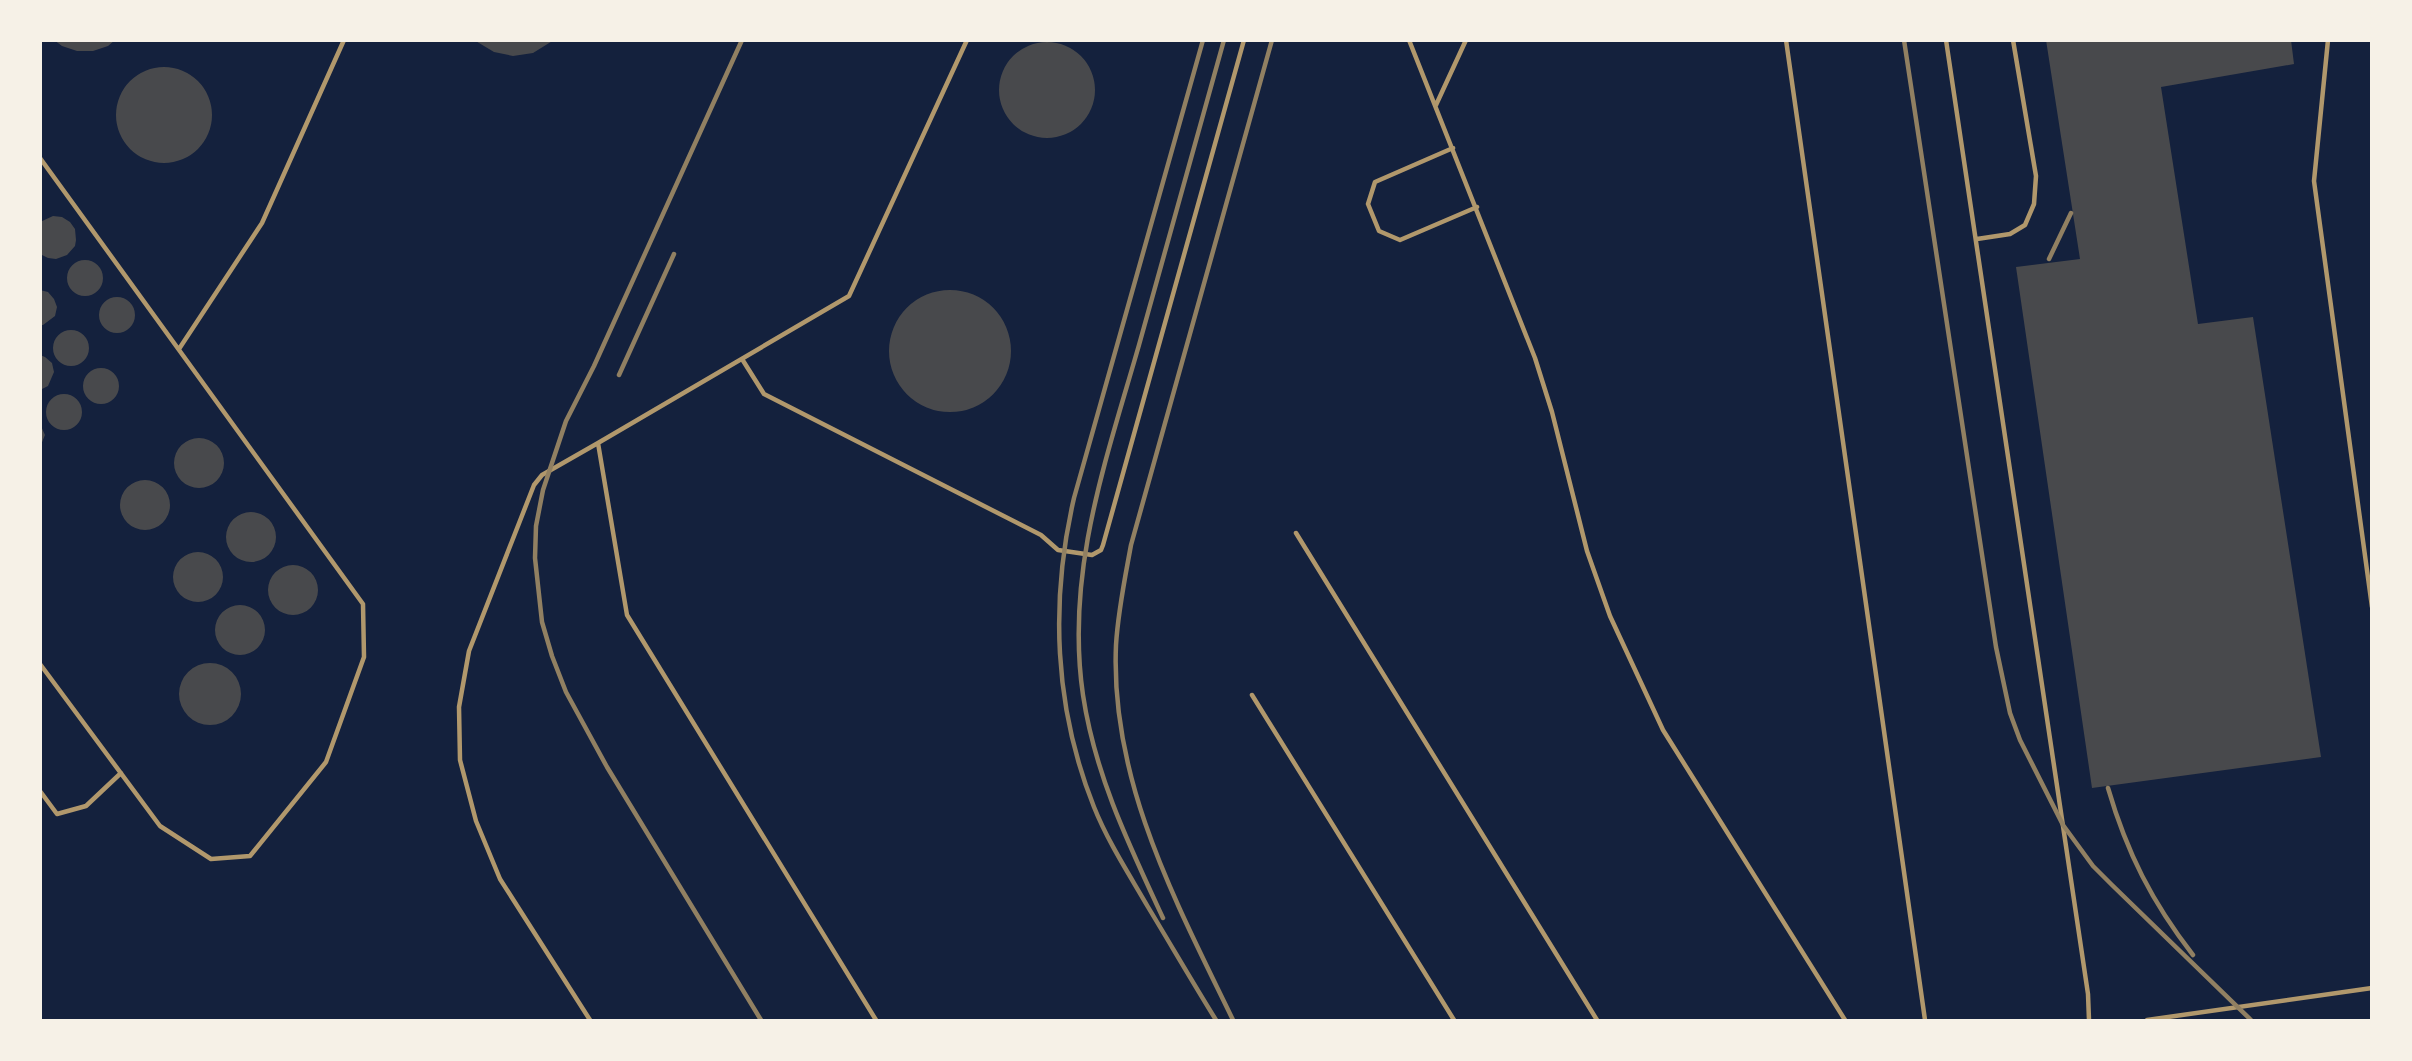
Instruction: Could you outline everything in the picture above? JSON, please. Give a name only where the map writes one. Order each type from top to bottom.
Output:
[{"type":"lane","points":[[179,349],[262,223],[344,40]]},
{"type":"lane","points":[[590,1020],[496,870],[476,821],[460,760],[459,707],[469,651],[534,485],[542,475],[849,296],[967,40]]},
{"type":"lane","points":[[742,359],[765,394],[1041,536],[1058,550],[1092,555],[1097,553],[1103,545],[1244,40]]},
{"type":"lane","points":[[1409,40],[1535,358],[1552,412],[1587,551],[1610,616],[1663,730],[1845,1020]]},
{"type":"lane","points":[[1436,105],[1466,40]]},
{"type":"lane","points":[[1786,40],[1925,1020]]},
{"type":"lane","points":[[1946,40],[2088,994],[2089,1020]]},
{"type":"lane","points":[[1977,239],[2010,234],[2025,225],[2034,204],[2036,176],[2013,40]]},
{"type":"lane","points":[[2328,40],[2314,181],[2372,607]]},
{"type":"lane","points":[[1453,148],[1375,182],[1368,204],[1379,231],[1400,240],[1477,207]]},
{"type":"lane","points":[[40,158],[363,604],[364,657],[326,762],[250,856],[211,859],[160,826],[40,664]]},
{"type":"lane","points":[[598,443],[627,615],[876,1020]]},
{"type":"lane","points":[[1296,533],[1597,1020]]},
{"type":"lane","points":[[1252,695],[1454,1020]]},
{"type":"lane","points":[[40,791],[57,814],[86,806],[121,773]]},
{"type":"lane","points":[[2147,1020],[2372,988]]},
{"type":"building","points":[[54,40],[115,40],[108,46],[93,51],[77,51],[62,46]]},
{"type":"building","points":[[474,40],[554,40],[533,53],[513,56],[494,52]]},
{"type":"building","points":[[2046,40],[2291,40],[2294,64],[2161,87],[2198,324],[2253,317],[2321,757],[2092,788],[2016,267],[2080,259]]},
{"type":"building","points":[[1047,42],[1065,46],[1081,56],[1091,72],[1095,90],[1091,108],[1081,124],[1065,134],[1047,138],[1029,134],[1013,124],[1003,108],[999,90],[1003,72],[1013,56],[1029,46]]},
{"type":"building","points":[[164,67],[182,71],[198,81],[208,97],[212,115],[208,133],[198,149],[182,159],[164,163],[146,159],[130,149],[120,133],[116,115],[120,97],[130,81],[146,71]]},
{"type":"building","points":[[53,216],[62,217],[70,222],[75,229],[76,240],[75,246],[67,255],[56,259],[40,254],[40,222]]},
{"type":"building","points":[[85,260],[97,266],[103,278],[97,290],[85,296],[73,290],[67,278],[73,266]]},
{"type":"building","points":[[40,290],[48,292],[57,307],[55,316],[43,325],[40,325]]},
{"type":"building","points":[[950,290],[973,294],[993,308],[1007,328],[1011,351],[1007,374],[993,394],[973,408],[950,412],[927,408],[907,394],[893,374],[889,351],[893,328],[907,308],[927,294]]},
{"type":"building","points":[[117,297],[129,303],[135,315],[129,327],[117,333],[105,327],[99,315],[105,303]]},
{"type":"building","points":[[71,330],[83,336],[89,348],[83,360],[71,366],[59,360],[53,348],[59,336]]},
{"type":"building","points":[[40,355],[52,363],[54,372],[48,386],[40,390]]},
{"type":"building","points":[[101,368],[113,374],[119,386],[113,398],[101,404],[89,398],[83,386],[89,374]]},
{"type":"building","points":[[64,394],[76,400],[82,412],[76,424],[64,430],[52,424],[46,412],[52,400]]},
{"type":"building","points":[[40,424],[45,435],[40,447]]},
{"type":"building","points":[[194,438],[204,438],[217,445],[224,458],[224,468],[217,481],[204,488],[194,488],[185,484],[178,477],[174,468],[174,458],[178,449],[185,442]]},
{"type":"building","points":[[140,480],[150,480],[163,487],[170,500],[170,510],[163,523],[150,530],[140,530],[131,526],[124,519],[120,510],[120,500],[124,491],[131,484]]},
{"type":"building","points":[[246,512],[256,512],[269,519],[276,532],[276,542],[269,555],[256,562],[246,562],[237,558],[230,551],[226,542],[226,532],[230,523],[237,516]]},
{"type":"building","points":[[193,552],[203,552],[216,559],[223,572],[223,582],[216,595],[203,602],[193,602],[184,598],[177,591],[173,582],[173,572],[177,563],[184,556]]},
{"type":"building","points":[[288,565],[298,565],[311,572],[318,585],[318,595],[311,608],[298,615],[288,615],[279,611],[272,604],[268,595],[268,585],[272,576],[279,569]]},
{"type":"building","points":[[235,605],[245,605],[258,612],[265,625],[265,635],[258,648],[245,655],[235,655],[226,651],[219,644],[215,635],[215,625],[219,616],[226,609]]},
{"type":"building","points":[[210,663],[232,672],[241,694],[232,716],[210,725],[188,716],[179,694],[188,672]]},
{"type":"railway","points":[[742,40],[594,366],[566,421],[543,490],[536,526],[535,558],[542,622],[566,692],[607,767],[761,1020]]},
{"type":"railway","points":[[1203,40],[1074,498],[1066,537],[1059,615],[1060,654],[1071,731],[1094,807],[1119,858],[1216,1020]]},
{"type":"railway","points":[[1163,918],[1115,809],[1088,725],[1079,650],[1080,605],[1084,561],[1102,474],[1224,40]]},
{"type":"railway","points":[[1233,1020],[1169,885],[1135,792],[1124,744],[1117,695],[1116,645],[1131,545],[1272,40]]},
{"type":"railway","points":[[1904,40],[1996,647],[2010,713],[2020,740],[2063,825],[2093,866],[2251,1020]]},
{"type":"railway","points":[[2049,259],[2071,213]]},
{"type":"railway","points":[[619,375],[674,254]]},
{"type":"railway","points":[[2108,788],[2115,812],[2142,876],[2165,916],[2193,955]]}]
